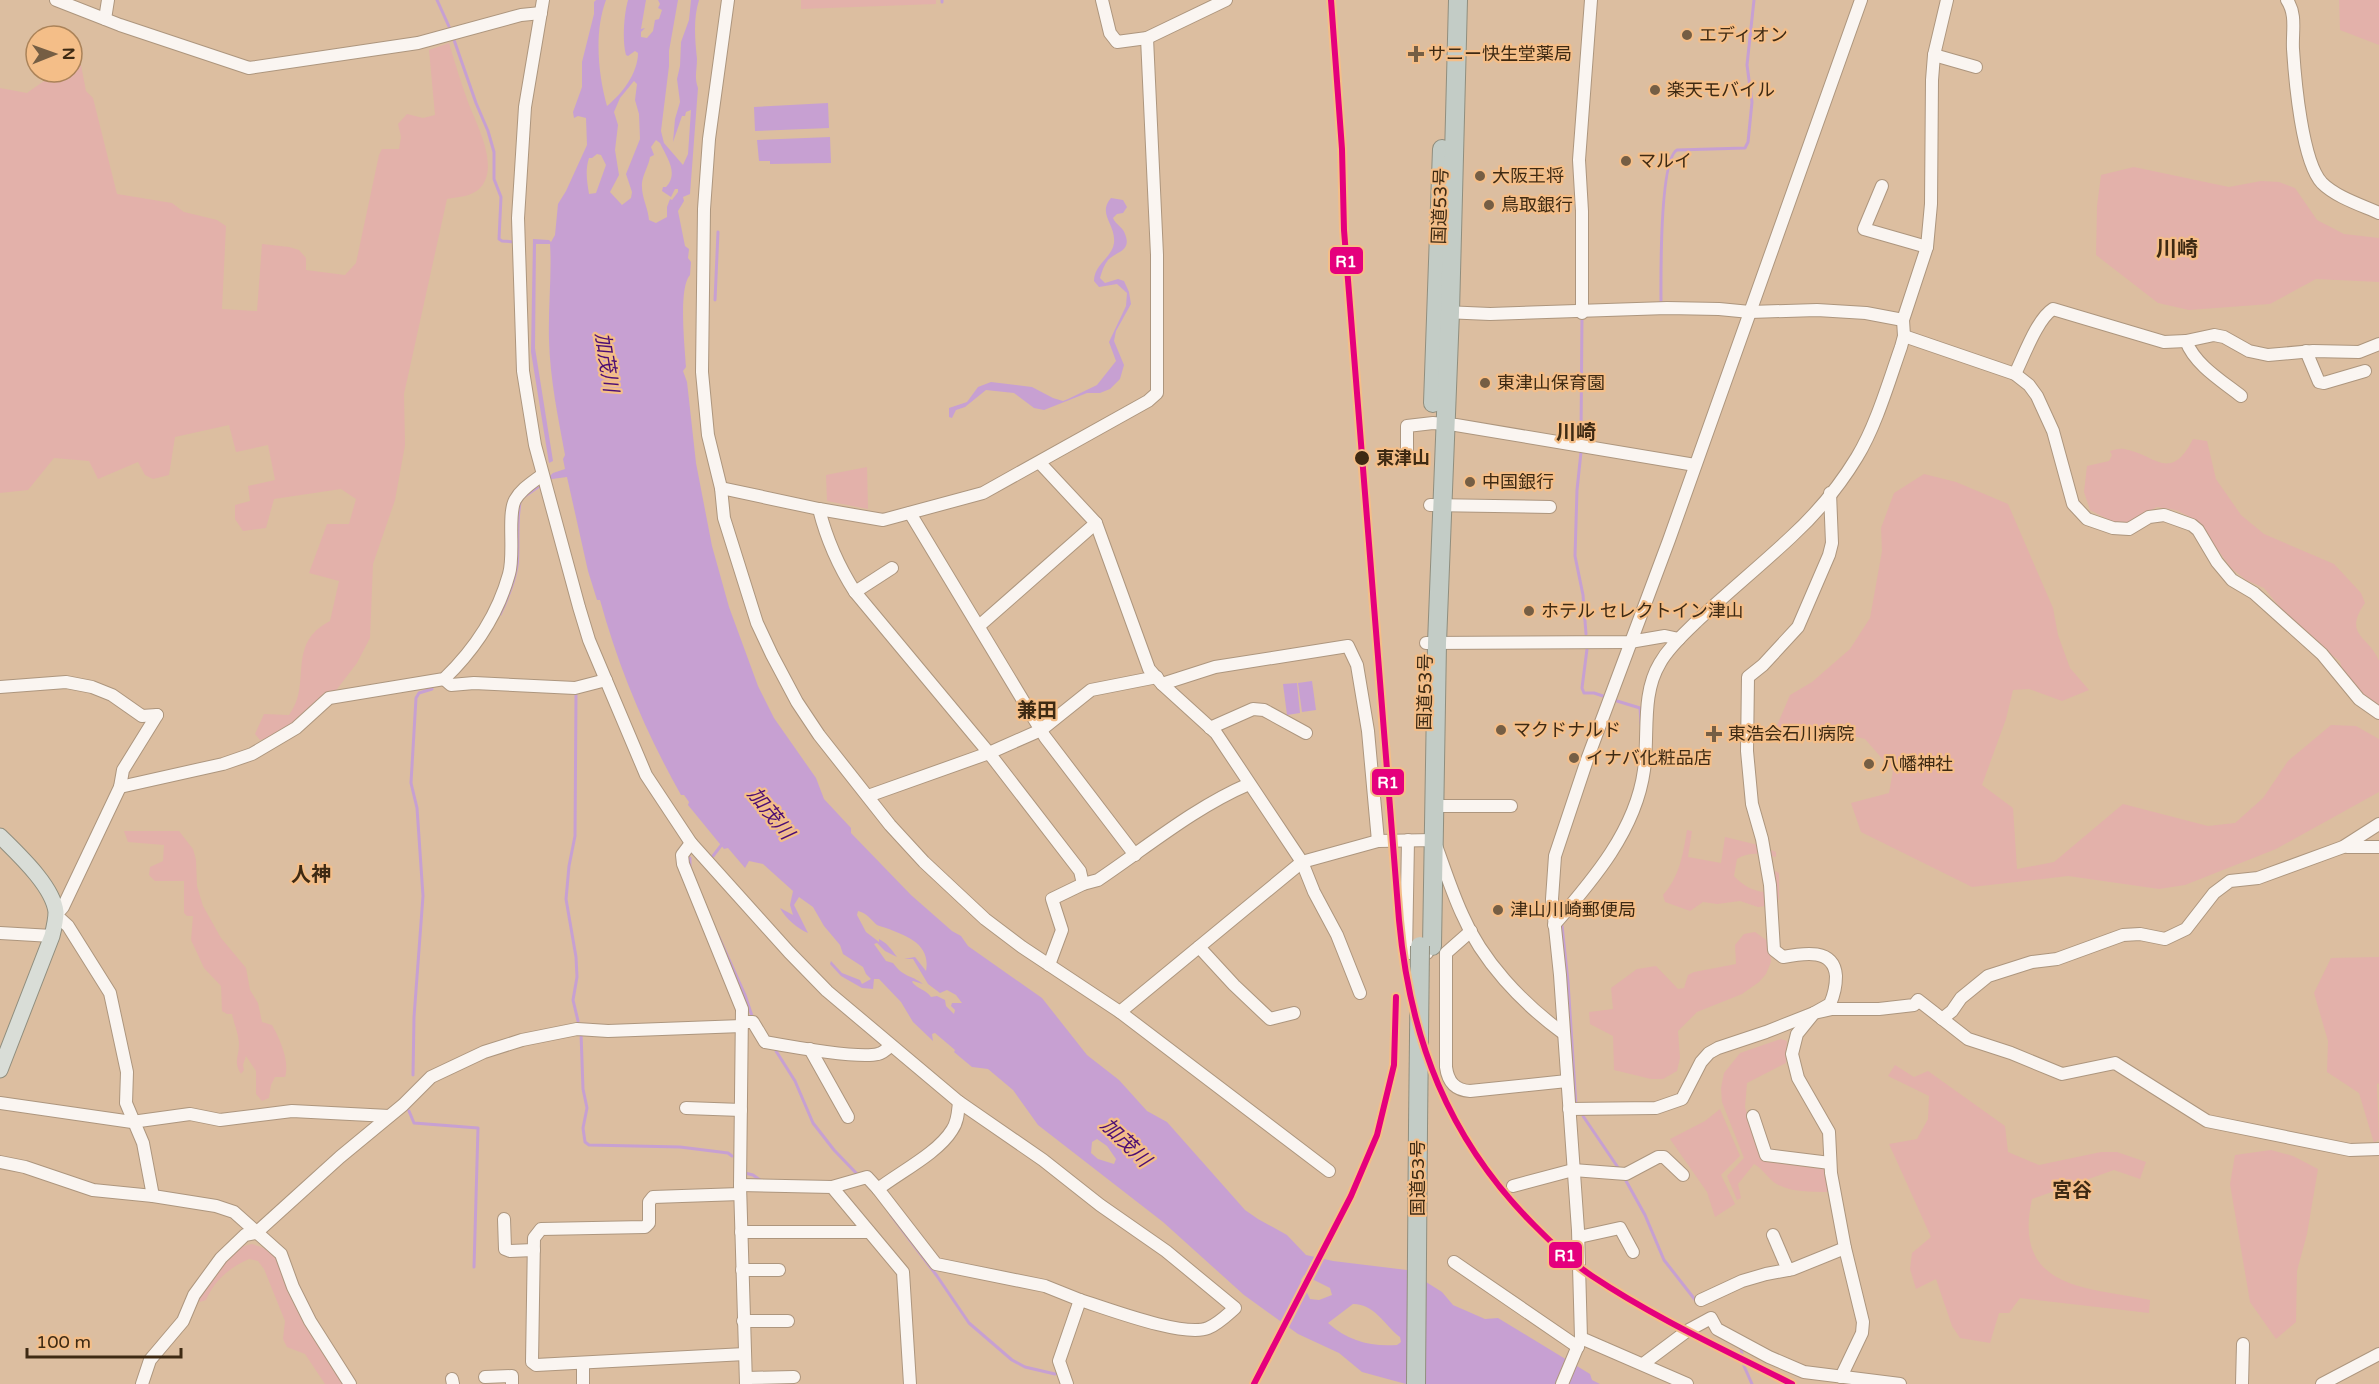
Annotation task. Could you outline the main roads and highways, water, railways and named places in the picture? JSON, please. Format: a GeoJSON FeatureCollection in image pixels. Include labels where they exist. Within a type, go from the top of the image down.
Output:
{"type":"FeatureCollection","features":[{"type":"Feature","properties":{"kind":"highway","name":"国道53号"},"geometry":{"type":"LineString","coordinates":[[1428,1384],[1424,1249],[1424,1128],[1433,948],[1421,840],[1432,643],[1443,312],[1450,64],[1446,0]]}},
{"type":"Feature","properties":{"kind":"highway","name":"国道53号"},"geometry":{"type":"LineString","coordinates":[[1450,64],[1458,0]]}},
{"type":"Feature","properties":{"kind":"highway","name":"国道53号"},"geometry":{"type":"LineString","coordinates":[[1421,840],[1435,807],[1432,643]]}},
{"type":"Feature","properties":{"kind":"highway","name":"国道53号"},"geometry":{"type":"LineString","coordinates":[[1416,1384],[1424,1249]]}},
{"type":"Feature","properties":{"kind":"main road"},"geometry":{"type":"LineString","coordinates":[[0,836],[39,876],[55,906],[56,915],[52,936],[0,1070]]}},
{"type":"Feature","properties":{"kind":"water","name":"加茂川"},"geometry":{"type":"Polygon","coordinates":[[[606,0],[600,26],[599,53],[601,80],[607,106],[628,82],[637,61],[638,53],[635,51],[628,56],[625,49],[624,28],[628,0],[646,0],[641,29],[645,28],[641,32],[641,37],[647,38],[653,31],[655,20],[659,19],[662,10],[658,8],[660,4],[658,0],[678,0],[669,51],[661,131],[664,143],[683,165],[688,154],[691,110],[682,116],[673,142],[675,119],[680,102],[677,79],[681,42],[689,20],[691,0],[699,0],[695,30],[698,88],[690,194],[683,197],[684,201],[678,211],[685,246],[689,249],[688,258],[691,262],[683,305],[686,367],[683,371],[687,382],[696,463],[712,546],[729,607],[758,686],[774,718],[816,778],[824,799],[851,828],[851,833],[911,895],[952,931],[961,936],[968,946],[1042,998],[1087,1055],[1119,1080],[1147,1111],[1167,1122],[1245,1210],[1287,1235],[1306,1255],[1333,1261],[1407,1270],[1442,1292],[1453,1305],[1485,1319],[1498,1318],[1590,1374],[1592,1380],[1600,1384],[1406,1384],[1362,1372],[1339,1353],[1298,1334],[1244,1295],[1163,1222],[1038,1125],[1013,1090],[988,1069],[972,1067],[935,1033],[932,1034],[933,1041],[913,1022],[901,1002],[879,979],[874,979],[873,989],[862,988],[841,976],[830,964],[831,961],[842,973],[860,980],[862,984],[871,979],[863,967],[843,954],[840,945],[824,926],[813,907],[799,897],[794,905],[808,933],[788,919],[780,908],[793,915],[790,905],[793,891],[763,864],[749,861],[745,868],[728,848],[724,849],[688,805],[689,802],[684,795],[681,795],[634,700],[600,600],[597,600],[588,571],[567,477],[552,479],[522,500],[518,569],[501,616],[499,613],[516,507],[530,490],[539,486],[553,473],[565,469],[563,459],[565,455],[550,355],[550,244],[536,244],[535,348],[553,461],[549,463],[531,352],[533,239],[551,242],[555,235],[558,204],[587,145],[586,118],[578,116],[574,118],[573,112],[582,87],[582,62],[594,14],[594,2],[606,0]],[[634,81],[620,98],[614,112],[618,125],[615,150],[619,175],[610,192],[622,205],[631,198],[632,192],[626,174],[640,139],[639,114],[635,100],[637,84],[634,81]],[[656,140],[651,147],[654,155],[650,157],[642,188],[649,220],[656,223],[667,217],[670,199],[672,200],[678,189],[675,189],[671,197],[662,191],[663,187],[670,182],[672,171],[666,154],[656,140]],[[597,154],[589,158],[587,180],[589,194],[596,193],[606,165],[601,155],[597,154]],[[858,911],[857,915],[866,932],[884,943],[897,957],[885,951],[877,943],[874,944],[886,961],[893,963],[904,974],[923,984],[912,982],[931,997],[937,996],[945,1000],[946,1006],[954,1014],[952,1003],[962,1003],[956,995],[947,990],[940,993],[928,984],[913,959],[904,959],[915,957],[926,971],[925,954],[916,942],[877,925],[858,911]],[[1097,1139],[1092,1142],[1091,1153],[1098,1159],[1114,1164],[1116,1159],[1107,1146],[1097,1139]],[[1304,1275],[1301,1280],[1310,1299],[1319,1300],[1332,1295],[1330,1288],[1304,1275]],[[1353,1304],[1328,1323],[1360,1342],[1369,1344],[1397,1345],[1401,1342],[1400,1337],[1379,1316],[1361,1305],[1353,1304]]]}},
{"type":"Feature","properties":{"kind":"water"},"geometry":{"type":"Polygon","coordinates":[[[828,103],[829,128],[755,131],[754,107],[828,103]]]}},
{"type":"Feature","properties":{"kind":"water"},"geometry":{"type":"Polygon","coordinates":[[[830,137],[831,163],[770,164],[770,161],[759,161],[757,140],[830,137]]]}},
{"type":"Feature","properties":{"kind":"water"},"geometry":{"type":"Polygon","coordinates":[[[1111,198],[1123,200],[1127,207],[1123,213],[1113,218],[1124,232],[1127,244],[1108,260],[1100,278],[1105,283],[1118,279],[1124,281],[1129,292],[1131,304],[1116,331],[1114,341],[1124,365],[1120,379],[1110,389],[1100,393],[1087,393],[1044,410],[1034,408],[1014,393],[986,390],[965,407],[956,410],[952,418],[949,417],[949,408],[967,402],[978,387],[991,382],[1032,387],[1063,401],[1097,385],[1116,361],[1109,342],[1126,306],[1127,293],[1117,284],[1099,287],[1094,281],[1097,270],[1113,248],[1114,236],[1106,214],[1107,204],[1111,198]]]}},
{"type":"Feature","properties":{"kind":"water"},"geometry":{"type":"Polygon","coordinates":[[[1312,681],[1316,710],[1302,712],[1298,683],[1312,681]]]}},
{"type":"Feature","properties":{"kind":"water"},"geometry":{"type":"Polygon","coordinates":[[[1297,683],[1300,713],[1287,715],[1283,684],[1297,683]]]}},
{"type":"Feature","properties":{"kind":"waterway"},"geometry":{"type":"LineString","coordinates":[[437,0],[451,31]]}},
{"type":"Feature","properties":{"kind":"waterway"},"geometry":{"type":"LineString","coordinates":[[1661,304],[1662,222],[1671,159],[1677,150],[1745,148],[1748,142],[1752,102],[1747,65],[1754,0]]}},
{"type":"Feature","properties":{"kind":"waterway"},"geometry":{"type":"LineString","coordinates":[[453,37],[494,152],[494,179],[501,197],[499,239],[516,242]]}},
{"type":"Feature","properties":{"kind":"waterway"},"geometry":{"type":"LineString","coordinates":[[715,300],[718,232]]}},
{"type":"Feature","properties":{"kind":"waterway"},"geometry":{"type":"LineString","coordinates":[[1581,436],[1582,315]]}},
{"type":"Feature","properties":{"kind":"waterway"},"geometry":{"type":"LineString","coordinates":[[1581,452],[1577,490],[1575,556],[1583,595],[1586,634]]}},
{"type":"Feature","properties":{"kind":"waterway"},"geometry":{"type":"LineString","coordinates":[[1587,649],[1582,688],[1584,693],[1606,697]]}},
{"type":"Feature","properties":{"kind":"waterway"},"geometry":{"type":"LineString","coordinates":[[413,1075],[414,1017],[423,896],[417,808],[411,783],[416,698],[419,693],[432,689]]}},
{"type":"Feature","properties":{"kind":"waterway"},"geometry":{"type":"LineString","coordinates":[[576,694],[575,836],[566,899],[576,957],[577,977],[573,1000],[578,1021]]}},
{"type":"Feature","properties":{"kind":"waterway"},"geometry":{"type":"LineString","coordinates":[[1617,701],[1640,708],[1641,724]]}},
{"type":"Feature","properties":{"kind":"waterway"},"geometry":{"type":"LineString","coordinates":[[713,856],[723,843]]}},
{"type":"Feature","properties":{"kind":"waterway"},"geometry":{"type":"LineString","coordinates":[[690,858],[690,868]]}},
{"type":"Feature","properties":{"kind":"waterway"},"geometry":{"type":"LineString","coordinates":[[1562,926],[1576,1106]]}},
{"type":"Feature","properties":{"kind":"waterway"},"geometry":{"type":"LineString","coordinates":[[718,935],[752,1016]]}},
{"type":"Feature","properties":{"kind":"waterway"},"geometry":{"type":"LineString","coordinates":[[581,1033],[583,1089],[587,1108],[583,1128],[585,1142],[589,1145],[680,1147],[728,1153],[732,1156]]}},
{"type":"Feature","properties":{"kind":"waterway"},"geometry":{"type":"LineString","coordinates":[[776,1051],[795,1081],[813,1123],[858,1175]]}},
{"type":"Feature","properties":{"kind":"waterway"},"geometry":{"type":"LineString","coordinates":[[409,1111],[414,1123],[478,1128],[474,1267]]}},
{"type":"Feature","properties":{"kind":"waterway"},"geometry":{"type":"LineString","coordinates":[[1583,1116],[1619,1169]]}},
{"type":"Feature","properties":{"kind":"waterway"},"geometry":{"type":"LineString","coordinates":[[745,1173],[760,1180]]}},
{"type":"Feature","properties":{"kind":"waterway"},"geometry":{"type":"LineString","coordinates":[[1625,1179],[1645,1215],[1664,1260],[1696,1301]]}},
{"type":"Feature","properties":{"kind":"waterway"},"geometry":{"type":"LineString","coordinates":[[891,1215],[969,1323],[1012,1360],[1025,1367],[1055,1374]]}},
{"type":"Feature","properties":{"kind":"waterway"},"geometry":{"type":"LineString","coordinates":[[1741,1348],[1744,1366],[1752,1384]]}},
{"type":"Feature","properties":{"kind":"place","name":"エディオン"},"geometry":{"type":"Point","coordinates":[1687,35]}},
{"type":"Feature","properties":{"kind":"place","name":"サニー快生堂薬局"},"geometry":{"type":"Point","coordinates":[1416,54]}},
{"type":"Feature","properties":{"kind":"place","name":"楽天モバイル"},"geometry":{"type":"Point","coordinates":[1655,90]}},
{"type":"Feature","properties":{"kind":"place","name":"マルイ"},"geometry":{"type":"Point","coordinates":[1626,161]}},
{"type":"Feature","properties":{"kind":"place","name":"大阪王将"},"geometry":{"type":"Point","coordinates":[1480,176]}},
{"type":"Feature","properties":{"kind":"place","name":"鳥取銀行"},"geometry":{"type":"Point","coordinates":[1489,205]}},
{"type":"Feature","properties":{"kind":"place","name":"東津山保育園"},"geometry":{"type":"Point","coordinates":[1485,383]}},
{"type":"Feature","properties":{"kind":"place","name":"東津山"},"geometry":{"type":"Point","coordinates":[1362,458]}},
{"type":"Feature","properties":{"kind":"place","name":"中国銀行"},"geometry":{"type":"Point","coordinates":[1470,482]}},
{"type":"Feature","properties":{"kind":"place","name":"ホテル セレクトイン津山"},"geometry":{"type":"Point","coordinates":[1529,611]}},
{"type":"Feature","properties":{"kind":"place","name":"マクドナルド"},"geometry":{"type":"Point","coordinates":[1501,730]}},
{"type":"Feature","properties":{"kind":"place","name":"東浩会石川病院"},"geometry":{"type":"Point","coordinates":[1714,734]}},
{"type":"Feature","properties":{"kind":"place","name":"イナバ化粧品店"},"geometry":{"type":"Point","coordinates":[1574,758]}},
{"type":"Feature","properties":{"kind":"place","name":"八幡神社"},"geometry":{"type":"Point","coordinates":[1869,764]}},
{"type":"Feature","properties":{"kind":"place","name":"津山川崎郵便局"},"geometry":{"type":"Point","coordinates":[1498,910]}},
{"type":"Feature","properties":{"kind":"district","name":"川崎"},"geometry":{"type":"Point","coordinates":[2177,249]}},
{"type":"Feature","properties":{"kind":"district","name":"川崎"},"geometry":{"type":"Point","coordinates":[1576,432]}},
{"type":"Feature","properties":{"kind":"district","name":"兼田"},"geometry":{"type":"Point","coordinates":[1037,710]}},
{"type":"Feature","properties":{"kind":"district","name":"人神"},"geometry":{"type":"Point","coordinates":[311,874]}},
{"type":"Feature","properties":{"kind":"district","name":"宮谷"},"geometry":{"type":"Point","coordinates":[2072,1190]}}]}
